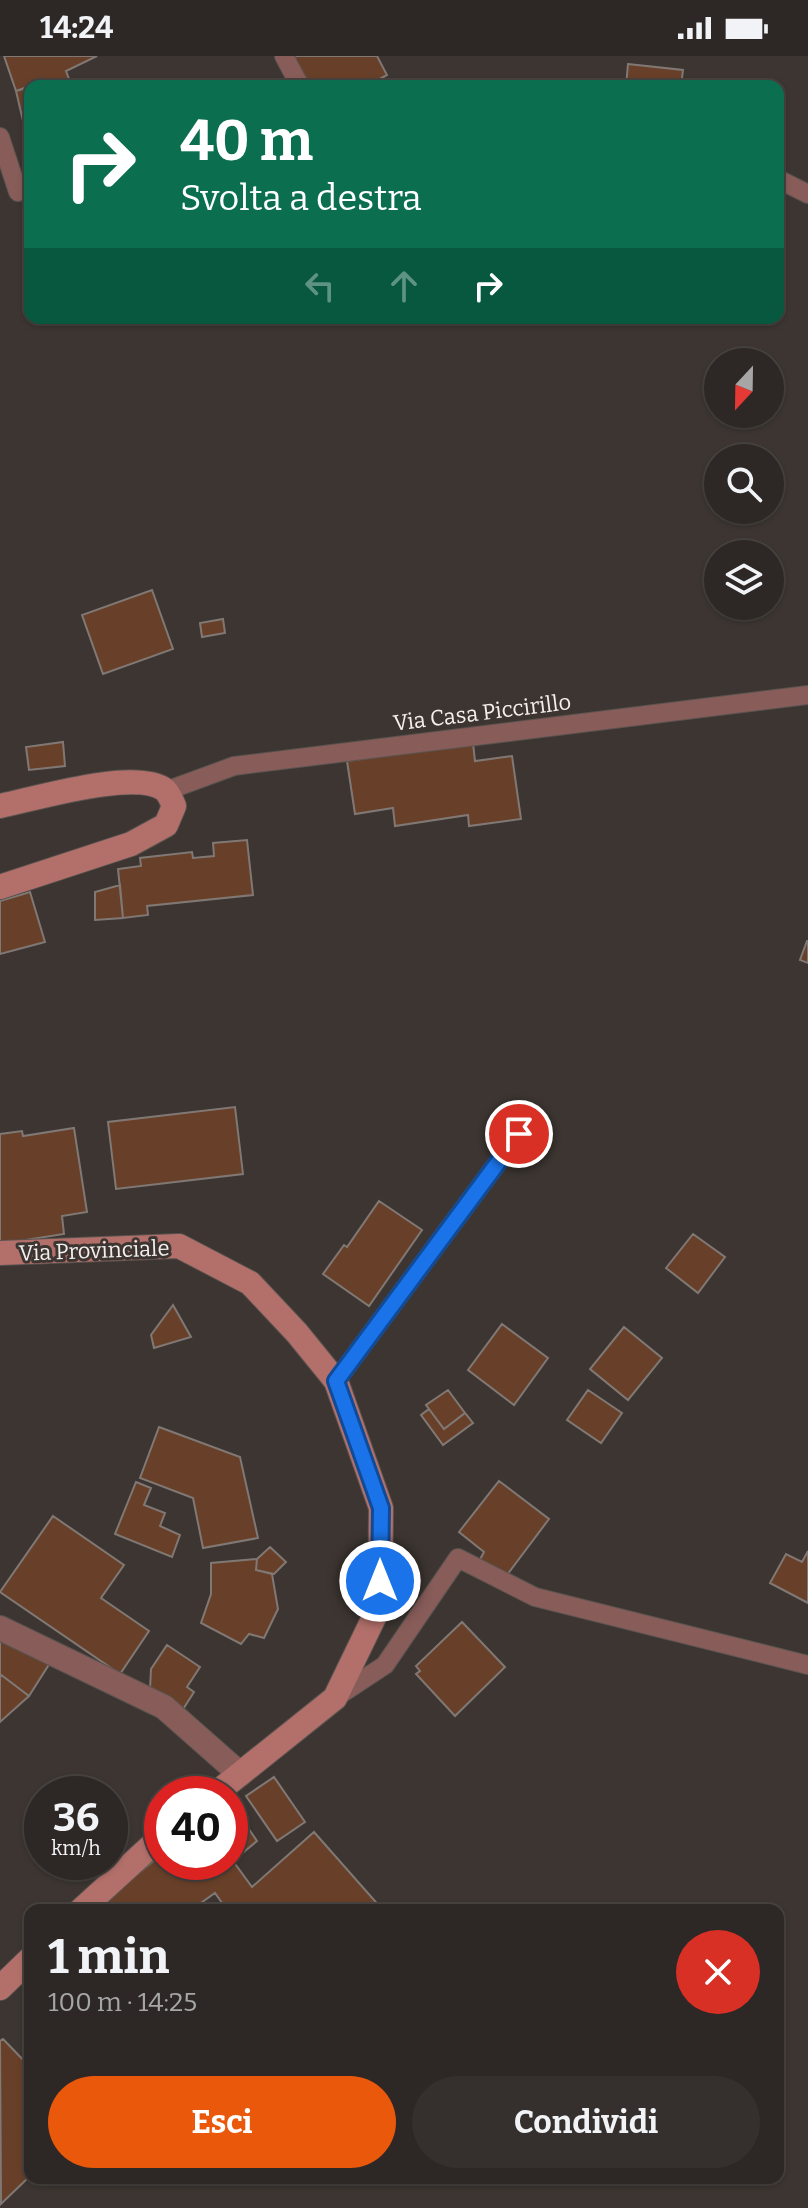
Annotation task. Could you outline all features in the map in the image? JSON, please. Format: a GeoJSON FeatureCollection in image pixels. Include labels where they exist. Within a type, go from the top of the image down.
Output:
{"type":"FeatureCollection","features":[{"type":"Feature","properties":{"kind":"street"},"geometry":{"type":"LineString","coordinates":[[0,806],[119,781],[147,783],[166,791],[174,806],[166,825],[131,844],[0,887]]}},
{"type":"Feature","properties":{"kind":"street","name":"Via Provinciale"},"geometry":{"type":"LineString","coordinates":[[0,1253],[179,1246],[250,1283],[336,1381],[381,1508],[380,1605],[335,1698]]}},
{"type":"Feature","properties":{"kind":"street"},"geometry":{"type":"LineString","coordinates":[[0,1628],[164,1707],[240,1774]]}},
{"type":"Feature","properties":{"kind":"street"},"geometry":{"type":"LineString","coordinates":[[238,1776],[335,1698]]}},
{"type":"Feature","properties":{"kind":"street"},"geometry":{"type":"LineString","coordinates":[[88,1904],[144,1852]]}},
{"type":"Feature","properties":{"kind":"street"},"geometry":{"type":"LineString","coordinates":[[0,1988],[24,1965]]}},
{"type":"Feature","properties":{"kind":"lane"},"geometry":{"type":"LineString","coordinates":[[284,56],[297,80]]}},
{"type":"Feature","properties":{"kind":"lane"},"geometry":{"type":"LineString","coordinates":[[0,137],[18,192]]}},
{"type":"Feature","properties":{"kind":"lane"},"geometry":{"type":"LineString","coordinates":[[784,182],[808,194]]}},
{"type":"Feature","properties":{"kind":"lane","name":"Via Casa Piccirillo"},"geometry":{"type":"LineString","coordinates":[[166,791],[234,766],[808,695]]}},
{"type":"Feature","properties":{"kind":"lane"},"geometry":{"type":"LineString","coordinates":[[336,1381],[519,1134]]}},
{"type":"Feature","properties":{"kind":"lane"},"geometry":{"type":"LineString","coordinates":[[335,1698],[385,1665],[458,1558],[535,1597],[808,1665]]}},
{"type":"Feature","properties":{"kind":"building"},"geometry":{"type":"Polygon","coordinates":[[[4,56],[97,56],[66,71],[69,80],[24,80],[24,88],[16,91],[4,56]]]}},
{"type":"Feature","properties":{"kind":"building"},"geometry":{"type":"Polygon","coordinates":[[[296,56],[377,56],[387,75],[378,80],[300,80],[290,61],[296,56]]]}},
{"type":"Feature","properties":{"kind":"building"},"geometry":{"type":"Polygon","coordinates":[[[628,64],[683,70],[682,80],[627,80],[628,64]]]}},
{"type":"Feature","properties":{"kind":"building"},"geometry":{"type":"Polygon","coordinates":[[[24,89],[24,125],[16,91],[24,89]]]}},
{"type":"Feature","properties":{"kind":"building"},"geometry":{"type":"Polygon","coordinates":[[[152,590],[173,649],[103,674],[82,615],[152,590]]]}},
{"type":"Feature","properties":{"kind":"building"},"geometry":{"type":"Polygon","coordinates":[[[223,619],[225,633],[202,637],[200,623],[223,619]]]}},
{"type":"Feature","properties":{"kind":"building"},"geometry":{"type":"Polygon","coordinates":[[[63,742],[65,766],[29,770],[26,747],[63,742]]]}},
{"type":"Feature","properties":{"kind":"building"},"geometry":{"type":"Polygon","coordinates":[[[473,743],[475,761],[512,756],[521,819],[469,826],[468,815],[395,826],[393,808],[355,814],[347,761],[473,743]]]}},
{"type":"Feature","properties":{"kind":"building"},"geometry":{"type":"Polygon","coordinates":[[[247,840],[253,895],[147,906],[148,915],[123,918],[118,869],[141,866],[140,858],[192,852],[193,858],[214,856],[213,843],[247,840]]]}},
{"type":"Feature","properties":{"kind":"building"},"geometry":{"type":"Polygon","coordinates":[[[120,885],[123,918],[95,920],[95,892],[120,885]]]}},
{"type":"Feature","properties":{"kind":"building"},"geometry":{"type":"Polygon","coordinates":[[[30,892],[45,942],[0,954],[0,901],[30,892]]]}},
{"type":"Feature","properties":{"kind":"building"},"geometry":{"type":"Polygon","coordinates":[[[808,941],[808,963],[800,960],[808,941]]]}},
{"type":"Feature","properties":{"kind":"building"},"geometry":{"type":"Polygon","coordinates":[[[235,1107],[243,1174],[116,1189],[108,1122],[235,1107]]]}},
{"type":"Feature","properties":{"kind":"building"},"geometry":{"type":"Polygon","coordinates":[[[74,1128],[87,1212],[62,1216],[64,1234],[0,1244],[0,1134],[22,1131],[23,1136],[74,1128]]]}},
{"type":"Feature","properties":{"kind":"building"},"geometry":{"type":"Polygon","coordinates":[[[379,1201],[422,1230],[369,1306],[323,1274],[344,1245],[347,1247],[379,1201]]]}},
{"type":"Feature","properties":{"kind":"building"},"geometry":{"type":"Polygon","coordinates":[[[693,1234],[725,1257],[698,1293],[666,1268],[693,1234]]]}},
{"type":"Feature","properties":{"kind":"building"},"geometry":{"type":"Polygon","coordinates":[[[173,1305],[191,1337],[154,1348],[151,1335],[173,1305]]]}},
{"type":"Feature","properties":{"kind":"building"},"geometry":{"type":"Polygon","coordinates":[[[502,1324],[548,1358],[514,1405],[468,1370],[502,1324]]]}},
{"type":"Feature","properties":{"kind":"building"},"geometry":{"type":"Polygon","coordinates":[[[624,1327],[662,1358],[628,1400],[590,1369],[624,1327]]]}},
{"type":"Feature","properties":{"kind":"building"},"geometry":{"type":"Polygon","coordinates":[[[448,1390],[465,1413],[444,1429],[426,1405],[448,1390]]]}},
{"type":"Feature","properties":{"kind":"building"},"geometry":{"type":"Polygon","coordinates":[[[588,1390],[622,1413],[601,1443],[567,1420],[588,1390]]]}},
{"type":"Feature","properties":{"kind":"building"},"geometry":{"type":"Polygon","coordinates":[[[429,1409],[444,1429],[465,1413],[473,1423],[443,1445],[421,1415],[429,1409]]]}},
{"type":"Feature","properties":{"kind":"building"},"geometry":{"type":"Polygon","coordinates":[[[159,1427],[240,1457],[258,1538],[203,1548],[193,1498],[140,1478],[159,1427]]]}},
{"type":"Feature","properties":{"kind":"building"},"geometry":{"type":"Polygon","coordinates":[[[499,1481],[549,1519],[507,1575],[477,1565],[484,1552],[459,1532],[499,1481]]]}},
{"type":"Feature","properties":{"kind":"building"},"geometry":{"type":"Polygon","coordinates":[[[136,1482],[151,1488],[144,1505],[165,1513],[160,1526],[180,1535],[172,1557],[115,1534],[136,1482]]]}},
{"type":"Feature","properties":{"kind":"building"},"geometry":{"type":"Polygon","coordinates":[[[53,1516],[124,1565],[101,1598],[149,1631],[120,1674],[0,1592],[53,1516]]]}},
{"type":"Feature","properties":{"kind":"building"},"geometry":{"type":"Polygon","coordinates":[[[270,1547],[286,1562],[274,1574],[256,1570],[257,1559],[270,1547]]]}},
{"type":"Feature","properties":{"kind":"building"},"geometry":{"type":"Polygon","coordinates":[[[808,1551],[808,1603],[770,1583],[786,1554],[802,1562],[808,1551]]]}},
{"type":"Feature","properties":{"kind":"building"},"geometry":{"type":"Polygon","coordinates":[[[257,1559],[256,1570],[272,1574],[278,1609],[264,1638],[249,1634],[241,1644],[201,1623],[211,1594],[211,1563],[257,1559]]]}},
{"type":"Feature","properties":{"kind":"building"},"geometry":{"type":"Polygon","coordinates":[[[462,1622],[505,1667],[455,1716],[416,1674],[420,1671],[416,1666],[462,1622]]]}},
{"type":"Feature","properties":{"kind":"building"},"geometry":{"type":"Polygon","coordinates":[[[0,1636],[55,1655],[29,1696],[0,1674],[0,1636]]]}},
{"type":"Feature","properties":{"kind":"building"},"geometry":{"type":"Polygon","coordinates":[[[167,1645],[200,1667],[187,1687],[194,1692],[180,1714],[150,1689],[151,1669],[167,1645]]]}},
{"type":"Feature","properties":{"kind":"building"},"geometry":{"type":"Polygon","coordinates":[[[0,1674],[29,1696],[0,1722],[0,1674]]]}},
{"type":"Feature","properties":{"kind":"building"},"geometry":{"type":"Polygon","coordinates":[[[274,1777],[305,1822],[277,1841],[248,1795],[274,1777]]]}},
{"type":"Feature","properties":{"kind":"building"},"geometry":{"type":"Polygon","coordinates":[[[248,1828],[257,1841],[248,1848],[248,1828]]]}},
{"type":"Feature","properties":{"kind":"building"},"geometry":{"type":"Polygon","coordinates":[[[314,1832],[378,1904],[223,1904],[215,1893],[199,1904],[101,1904],[144,1869],[144,1880],[247,1880],[252,1887],[314,1832]]]}},
{"type":"Feature","properties":{"kind":"building"},"geometry":{"type":"Polygon","coordinates":[[[3,2039],[24,2061],[24,2182],[1,2204],[0,2041],[3,2039]]]}},
{"type":"Feature","properties":{"kind":"route"},"geometry":{"type":"LineString","coordinates":[[380,1581],[381,1508],[336,1381],[519,1134]]}}]}
